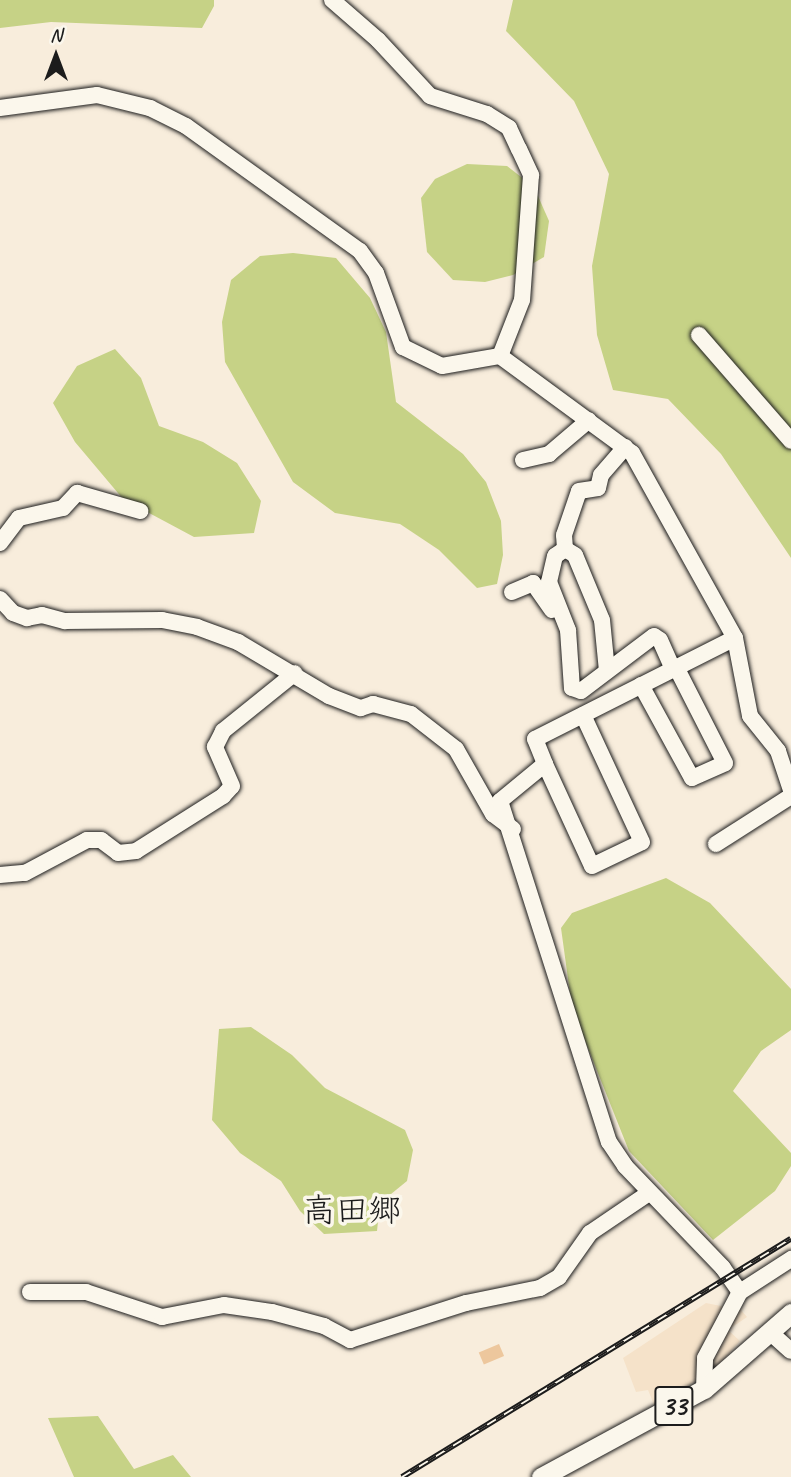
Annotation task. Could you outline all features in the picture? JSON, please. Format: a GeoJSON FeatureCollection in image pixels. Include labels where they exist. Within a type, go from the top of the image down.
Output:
{"type":"FeatureCollection","features":[{"type":"Feature","properties":{"kind":"main road","name":"33"},"geometry":{"type":"LineString","coordinates":[[541,1477],[704,1389],[772,1334],[791,1314]]}},
{"type":"Feature","properties":{"kind":"street"},"geometry":{"type":"LineString","coordinates":[[332,0],[351,22],[378,40],[430,96],[487,114],[509,128],[519,149],[531,175],[522,300],[500,356]]}},
{"type":"Feature","properties":{"kind":"street"},"geometry":{"type":"LineString","coordinates":[[0,108],[97,95],[150,108],[226,153],[360,251],[376,273],[403,346],[442,366],[500,356],[625,447],[693,557],[734,638],[750,716],[778,751],[791,790]]}},
{"type":"Feature","properties":{"kind":"street"},"geometry":{"type":"LineString","coordinates":[[699,335],[791,441]]}},
{"type":"Feature","properties":{"kind":"street"},"geometry":{"type":"LineString","coordinates":[[523,460],[549,454],[589,421]]}},
{"type":"Feature","properties":{"kind":"street"},"geometry":{"type":"LineString","coordinates":[[565,550],[564,535],[579,491],[598,488],[601,475],[625,447]]}},
{"type":"Feature","properties":{"kind":"street"},"geometry":{"type":"LineString","coordinates":[[0,543],[19,518],[63,508],[76,493],[140,511]]}},
{"type":"Feature","properties":{"kind":"street"},"geometry":{"type":"LineString","coordinates":[[565,550],[555,556],[549,582],[568,635],[572,688],[581,691],[654,636],[660,640],[725,762],[692,778],[641,685]]}},
{"type":"Feature","properties":{"kind":"street"},"geometry":{"type":"LineString","coordinates":[[565,550],[575,555],[602,620],[607,671]]}},
{"type":"Feature","properties":{"kind":"street"},"geometry":{"type":"LineString","coordinates":[[512,592],[533,583],[568,635]]}},
{"type":"Feature","properties":{"kind":"street"},"geometry":{"type":"LineString","coordinates":[[0,599],[13,613],[27,618],[42,615],[65,621],[162,620],[197,627],[238,642],[349,704],[361,708],[373,704],[411,714],[456,750],[493,814],[513,829]]}},
{"type":"Feature","properties":{"kind":"street"},"geometry":{"type":"LineString","coordinates":[[583,715],[642,842],[592,866],[535,739],[734,638]]}},
{"type":"Feature","properties":{"kind":"street"},"geometry":{"type":"LineString","coordinates":[[0,875],[25,873],[87,841],[101,841],[118,853],[136,851],[223,796],[232,786],[215,747],[223,731],[295,673]]}},
{"type":"Feature","properties":{"kind":"street"},"geometry":{"type":"LineString","coordinates":[[545,764],[504,793],[500,801],[513,829],[609,1142],[649,1193],[723,1268],[740,1292]]}},
{"type":"Feature","properties":{"kind":"street"},"geometry":{"type":"LineString","coordinates":[[716,844],[791,796]]}},
{"type":"Feature","properties":{"kind":"street"},"geometry":{"type":"LineString","coordinates":[[30,1293],[86,1292],[162,1317],[224,1305],[272,1312],[324,1326],[350,1340],[466,1303],[540,1287],[559,1277],[590,1233],[649,1193]]}},
{"type":"Feature","properties":{"kind":"street"},"geometry":{"type":"LineString","coordinates":[[704,1389],[705,1358],[740,1292],[791,1259]]}},
{"type":"Feature","properties":{"kind":"street"},"geometry":{"type":"LineString","coordinates":[[772,1334],[791,1351]]}},
{"type":"Feature","properties":{"kind":"shaded area"},"geometry":{"type":"Polygon","coordinates":[[[706,1303],[741,1310],[747,1317],[728,1330],[740,1341],[717,1367],[655,1407],[648,1390],[636,1392],[623,1358],[706,1303]]]}},
{"type":"Feature","properties":{"kind":"green space"},"geometry":{"type":"Polygon","coordinates":[[[0,0],[214,0],[214,6],[202,28],[51,22],[0,28],[0,0]]]}},
{"type":"Feature","properties":{"kind":"green space"},"geometry":{"type":"Polygon","coordinates":[[[513,0],[791,0],[791,558],[721,454],[668,399],[613,390],[597,335],[592,266],[609,174],[574,101],[506,31],[513,0]]]}},
{"type":"Feature","properties":{"kind":"green space"},"geometry":{"type":"Polygon","coordinates":[[[467,164],[507,166],[534,187],[549,221],[544,257],[513,275],[485,282],[453,280],[427,252],[421,198],[435,179],[467,164]]]}},
{"type":"Feature","properties":{"kind":"green space"},"geometry":{"type":"Polygon","coordinates":[[[293,253],[336,258],[370,298],[386,332],[396,402],[463,454],[486,482],[501,521],[503,555],[497,584],[477,588],[439,550],[400,524],[335,513],[293,482],[225,362],[222,322],[231,280],[260,256],[293,253]]]}},
{"type":"Feature","properties":{"kind":"green space"},"geometry":{"type":"Polygon","coordinates":[[[115,349],[141,378],[159,426],[203,442],[237,463],[261,501],[254,533],[194,537],[123,499],[75,442],[53,403],[77,366],[115,349]]]}},
{"type":"Feature","properties":{"kind":"green space"},"geometry":{"type":"Polygon","coordinates":[[[666,878],[710,903],[791,989],[791,1030],[761,1051],[733,1091],[791,1153],[791,1166],[775,1191],[713,1240],[629,1151],[572,1008],[561,928],[572,913],[666,878]]]}},
{"type":"Feature","properties":{"kind":"green space"},"geometry":{"type":"Polygon","coordinates":[[[251,1027],[292,1055],[325,1088],[405,1130],[413,1150],[407,1181],[380,1203],[377,1231],[324,1234],[300,1211],[281,1181],[240,1153],[212,1120],[219,1029],[251,1027]]]}},
{"type":"Feature","properties":{"kind":"green space"},"geometry":{"type":"Polygon","coordinates":[[[98,1416],[134,1469],[173,1455],[191,1477],[74,1477],[48,1418],[98,1416]]]}},
{"type":"Feature","properties":{"kind":"building"},"geometry":{"type":"Polygon","coordinates":[[[499,1344],[504,1356],[484,1365],[479,1353],[499,1344]]]}},
{"type":"Feature","properties":{"kind":"railway"},"geometry":{"type":"LineString","coordinates":[[402,1477],[791,1239]]}},
{"type":"Feature","properties":{"kind":"district","name":"高田郷"},"geometry":{"type":"Point","coordinates":[352,1211]}}]}
